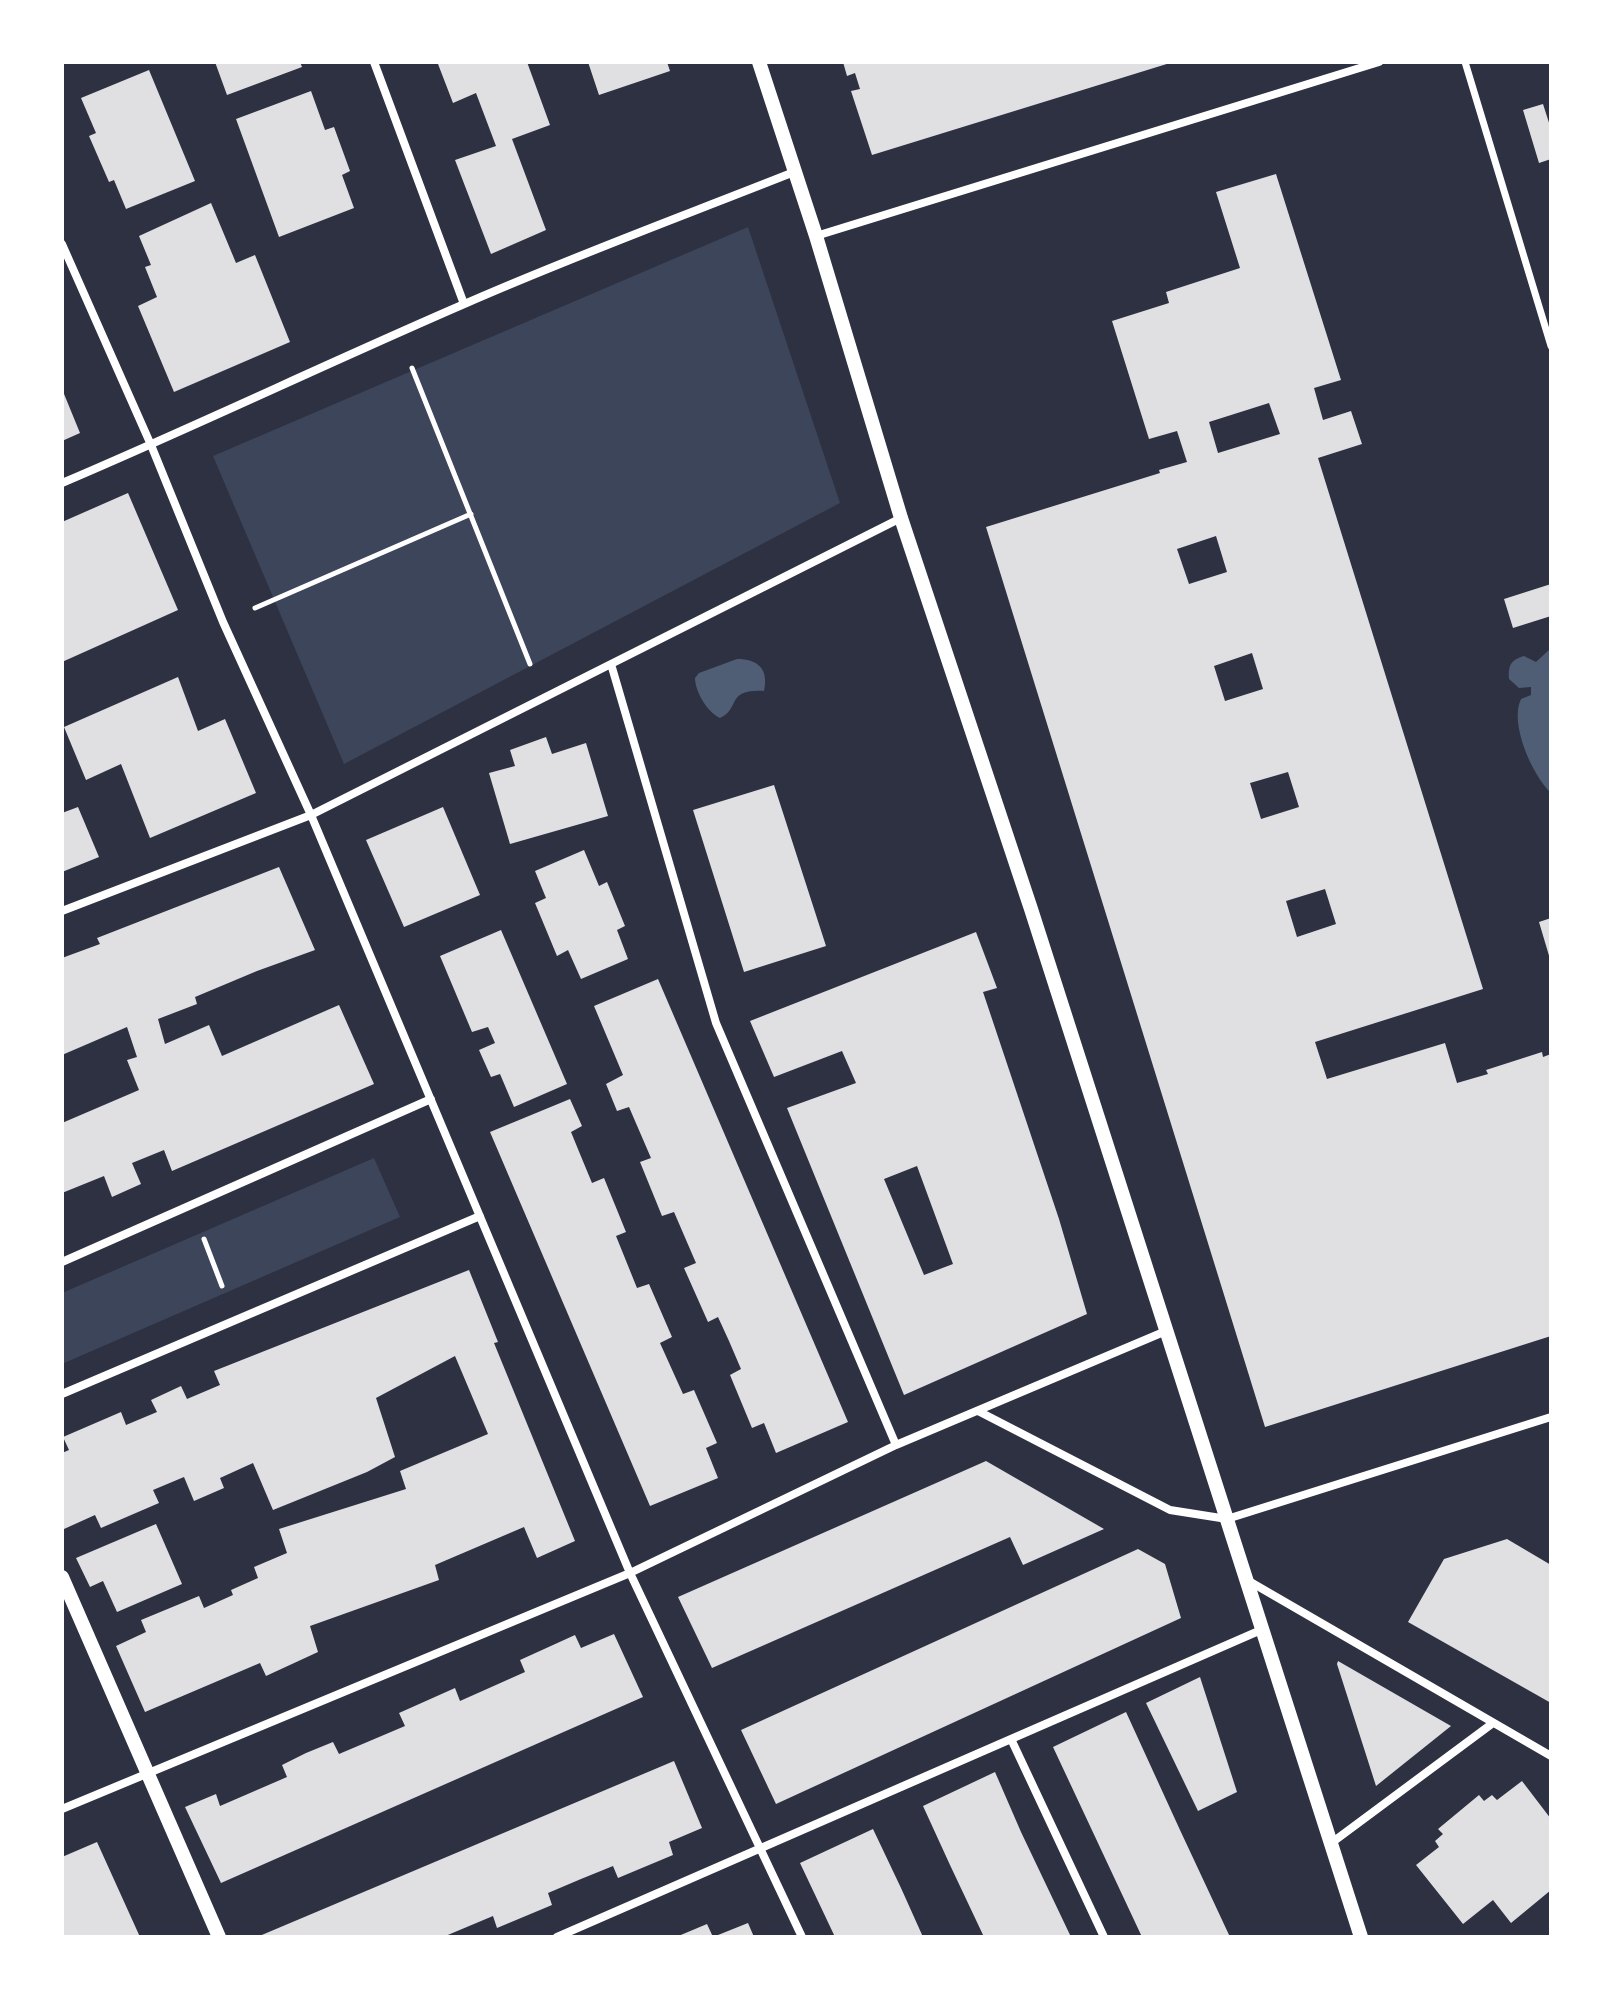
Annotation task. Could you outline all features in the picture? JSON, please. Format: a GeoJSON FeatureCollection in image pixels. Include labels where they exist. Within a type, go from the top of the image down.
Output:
{"type":"FeatureCollection","features":[{"type":"Feature","properties":{"kind":"street"},"geometry":{"type":"LineString","coordinates":[[374,62],[464,304]]}},
{"type":"Feature","properties":{"kind":"street"},"geometry":{"type":"LineString","coordinates":[[759,62],[816,236],[901,518],[1031,909],[1361,1937]]}},
{"type":"Feature","properties":{"kind":"street"},"geometry":{"type":"LineString","coordinates":[[816,236],[1379,62]]}},
{"type":"Feature","properties":{"kind":"street"},"geometry":{"type":"LineString","coordinates":[[1465,62],[1551,346]]}},
{"type":"Feature","properties":{"kind":"street"},"geometry":{"type":"LineString","coordinates":[[62,483],[464,304],[794,172]]}},
{"type":"Feature","properties":{"kind":"street"},"geometry":{"type":"LineString","coordinates":[[62,244],[151,445],[223,622],[311,815],[630,1573],[802,1937]]}},
{"type":"Feature","properties":{"kind":"street"},"geometry":{"type":"LineString","coordinates":[[62,911],[311,815],[901,518]]}},
{"type":"Feature","properties":{"kind":"street"},"geometry":{"type":"LineString","coordinates":[[611,664],[716,1023],[896,1445]]}},
{"type":"Feature","properties":{"kind":"street"},"geometry":{"type":"LineString","coordinates":[[62,1262],[431,1099]]}},
{"type":"Feature","properties":{"kind":"street"},"geometry":{"type":"LineString","coordinates":[[62,1394],[480,1216]]}},
{"type":"Feature","properties":{"kind":"street"},"geometry":{"type":"LineString","coordinates":[[62,1809],[630,1573],[896,1445],[1166,1331]]}},
{"type":"Feature","properties":{"kind":"street"},"geometry":{"type":"LineString","coordinates":[[978,1411],[1170,1510],[1227,1519],[1551,1417]]}},
{"type":"Feature","properties":{"kind":"street"},"geometry":{"type":"LineString","coordinates":[[62,1577],[219,1937]]}},
{"type":"Feature","properties":{"kind":"street"},"geometry":{"type":"LineString","coordinates":[[1245,1579],[1551,1756]]}},
{"type":"Feature","properties":{"kind":"street"},"geometry":{"type":"LineString","coordinates":[[557,1937],[1261,1630]]}},
{"type":"Feature","properties":{"kind":"street"},"geometry":{"type":"LineString","coordinates":[[1330,1844],[1493,1723]]}},
{"type":"Feature","properties":{"kind":"street"},"geometry":{"type":"LineString","coordinates":[[1011,1739],[1104,1937]]}},
{"type":"Feature","properties":{"kind":"path"},"geometry":{"type":"LineString","coordinates":[[398,333],[543,698]]}},
{"type":"Feature","properties":{"kind":"path"},"geometry":{"type":"LineString","coordinates":[[223,622],[471,514]]}},
{"type":"Feature","properties":{"kind":"path"},"geometry":{"type":"LineString","coordinates":[[192,1205],[234,1321]]}},
{"type":"Feature","properties":{"kind":"shaded area"},"geometry":{"type":"Polygon","coordinates":[[[748,227],[840,503],[344,764],[213,456],[748,227]]]}},
{"type":"Feature","properties":{"kind":"shaded area"},"geometry":{"type":"Polygon","coordinates":[[[1551,648],[1551,793],[1530,762],[1520,735],[1518,709],[1521,699],[1531,695],[1531,687],[1519,688],[1509,679],[1509,674],[1511,664],[1516,659],[1524,656],[1536,662],[1551,648]]]}},
{"type":"Feature","properties":{"kind":"shaded area"},"geometry":{"type":"Polygon","coordinates":[[[737,659],[751,661],[760,667],[765,677],[764,691],[738,696],[730,710],[720,718],[703,701],[695,678],[699,673],[737,659]]]}},
{"type":"Feature","properties":{"kind":"shaded area"},"geometry":{"type":"Polygon","coordinates":[[[374,1158],[400,1217],[62,1364],[62,1293],[374,1158]]]}},
{"type":"Feature","properties":{"kind":"building"},"geometry":{"type":"Polygon","coordinates":[[[215,62],[300,62],[302,67],[227,95],[215,62]]]}},
{"type":"Feature","properties":{"kind":"building"},"geometry":{"type":"Polygon","coordinates":[[[527,62],[550,125],[512,139],[546,230],[491,254],[455,160],[496,146],[476,93],[453,103],[438,64],[527,62]]]}},
{"type":"Feature","properties":{"kind":"building"},"geometry":{"type":"Polygon","coordinates":[[[588,62],[667,62],[670,71],[599,95],[588,62]]]}},
{"type":"Feature","properties":{"kind":"building"},"geometry":{"type":"Polygon","coordinates":[[[843,62],[1170,63],[872,155],[851,91],[860,89],[855,73],[847,76],[843,62]]]}},
{"type":"Feature","properties":{"kind":"building"},"geometry":{"type":"Polygon","coordinates":[[[149,70],[195,181],[126,209],[114,180],[109,182],[89,136],[96,133],[81,98],[149,70]]]}},
{"type":"Feature","properties":{"kind":"building"},"geometry":{"type":"Polygon","coordinates":[[[311,91],[325,130],[334,127],[350,171],[342,175],[354,208],[279,237],[236,119],[311,91]]]}},
{"type":"Feature","properties":{"kind":"building"},"geometry":{"type":"Polygon","coordinates":[[[1543,104],[1551,129],[1551,159],[1539,163],[1523,110],[1543,104]]]}},
{"type":"Feature","properties":{"kind":"building"},"geometry":{"type":"Polygon","coordinates":[[[1276,174],[1341,380],[1314,388],[1323,420],[1351,411],[1362,444],[1318,458],[1483,989],[1315,1042],[1327,1079],[1445,1043],[1457,1083],[1542,1052],[1543,1057],[1551,1054],[1551,1336],[1265,1427],[986,527],[1187,462],[1177,431],[1149,439],[1112,321],[1169,303],[1166,292],[1240,268],[1216,192],[1276,174]],[[1269,403],[1209,422],[1218,453],[1280,434],[1269,403]],[[1216,536],[1177,549],[1189,584],[1227,572],[1216,536]],[[1252,653],[1214,666],[1225,701],[1263,689],[1252,653]],[[1288,772],[1250,783],[1261,819],[1299,807],[1288,772]],[[1325,889],[1286,901],[1297,937],[1336,924],[1325,889]]]}},
{"type":"Feature","properties":{"kind":"building"},"geometry":{"type":"Polygon","coordinates":[[[211,203],[236,263],[255,255],[290,342],[174,392],[138,306],[157,297],[145,267],[151,265],[139,236],[211,203]]]}},
{"type":"Feature","properties":{"kind":"building"},"geometry":{"type":"Polygon","coordinates":[[[62,389],[80,433],[62,441],[62,389]]]}},
{"type":"Feature","properties":{"kind":"building"},"geometry":{"type":"Polygon","coordinates":[[[128,493],[178,610],[62,662],[62,522],[128,493]]]}},
{"type":"Feature","properties":{"kind":"building"},"geometry":{"type":"Polygon","coordinates":[[[1551,584],[1551,616],[1513,628],[1504,599],[1551,584]]]}},
{"type":"Feature","properties":{"kind":"building"},"geometry":{"type":"Polygon","coordinates":[[[178,677],[198,731],[225,719],[256,793],[150,838],[121,764],[86,780],[64,727],[178,677]]]}},
{"type":"Feature","properties":{"kind":"building"},"geometry":{"type":"Polygon","coordinates":[[[546,737],[552,754],[586,743],[608,816],[510,844],[489,773],[515,766],[510,750],[546,737]]]}},
{"type":"Feature","properties":{"kind":"building"},"geometry":{"type":"Polygon","coordinates":[[[774,785],[826,946],[744,972],[693,810],[774,785]]]}},
{"type":"Feature","properties":{"kind":"building"},"geometry":{"type":"Polygon","coordinates":[[[78,807],[99,857],[62,872],[62,813],[78,807]]]}},
{"type":"Feature","properties":{"kind":"building"},"geometry":{"type":"Polygon","coordinates":[[[443,807],[480,895],[404,927],[366,840],[443,807]]]}},
{"type":"Feature","properties":{"kind":"building"},"geometry":{"type":"Polygon","coordinates":[[[584,850],[599,886],[607,882],[625,926],[617,930],[628,959],[581,979],[568,950],[557,956],[535,903],[546,898],[535,871],[584,850]]]}},
{"type":"Feature","properties":{"kind":"building"},"geometry":{"type":"Polygon","coordinates":[[[279,867],[315,950],[195,997],[197,1004],[158,1019],[165,1044],[209,1025],[222,1056],[339,1005],[374,1084],[172,1171],[164,1150],[132,1163],[141,1184],[112,1197],[104,1176],[62,1193],[62,1123],[139,1090],[127,1060],[137,1057],[127,1027],[62,1055],[62,958],[100,944],[97,938],[279,867]]]}},
{"type":"Feature","properties":{"kind":"building"},"geometry":{"type":"Polygon","coordinates":[[[1551,918],[1551,959],[1550,959],[1539,922],[1551,918]]]}},
{"type":"Feature","properties":{"kind":"building"},"geometry":{"type":"Polygon","coordinates":[[[501,930],[567,1084],[514,1107],[500,1074],[491,1077],[479,1050],[495,1043],[488,1027],[472,1032],[440,956],[501,930]]]}},
{"type":"Feature","properties":{"kind":"building"},"geometry":{"type":"Polygon","coordinates":[[[976,932],[997,988],[983,992],[1059,1219],[1087,1314],[904,1395],[787,1108],[856,1083],[842,1051],[774,1077],[750,1021],[976,932]],[[917,1166],[884,1179],[924,1275],[953,1264],[917,1166]]]}},
{"type":"Feature","properties":{"kind":"building"},"geometry":{"type":"Polygon","coordinates":[[[658,979],[848,1422],[776,1453],[764,1423],[752,1428],[730,1375],[741,1369],[718,1317],[708,1322],[684,1268],[696,1263],[674,1212],[662,1216],[640,1162],[651,1158],[629,1107],[617,1111],[606,1084],[623,1075],[594,1006],[658,979]]]}},
{"type":"Feature","properties":{"kind":"building"},"geometry":{"type":"Polygon","coordinates":[[[570,1099],[582,1126],[571,1132],[592,1183],[604,1178],[626,1232],[616,1236],[637,1288],[649,1284],[672,1337],[660,1343],[683,1394],[694,1390],[717,1443],[706,1448],[718,1478],[650,1506],[490,1132],[570,1099]]]}},
{"type":"Feature","properties":{"kind":"building"},"geometry":{"type":"Polygon","coordinates":[[[469,1270],[498,1342],[494,1343],[575,1541],[537,1558],[524,1527],[435,1565],[439,1580],[310,1626],[318,1652],[266,1676],[260,1663],[145,1712],[116,1646],[146,1632],[141,1620],[199,1596],[204,1608],[233,1595],[231,1590],[258,1578],[254,1567],[287,1553],[279,1529],[406,1489],[400,1471],[488,1434],[455,1356],[376,1398],[395,1457],[367,1472],[273,1510],[253,1463],[220,1478],[224,1488],[194,1501],[184,1477],[153,1490],[159,1503],[101,1528],[95,1515],[64,1529],[62,1453],[69,1450],[63,1437],[121,1412],[126,1425],[157,1412],[151,1400],[181,1386],[187,1399],[220,1385],[214,1371],[469,1270]]]}},
{"type":"Feature","properties":{"kind":"building"},"geometry":{"type":"Polygon","coordinates":[[[986,1461],[1104,1529],[1023,1565],[1010,1537],[712,1668],[678,1597],[986,1461]]]}},
{"type":"Feature","properties":{"kind":"building"},"geometry":{"type":"Polygon","coordinates":[[[156,1524],[182,1584],[117,1612],[103,1581],[90,1587],[76,1558],[156,1524]]]}},
{"type":"Feature","properties":{"kind":"building"},"geometry":{"type":"Polygon","coordinates":[[[1507,1539],[1551,1565],[1551,1703],[1408,1622],[1444,1559],[1507,1539]]]}},
{"type":"Feature","properties":{"kind":"building"},"geometry":{"type":"Polygon","coordinates":[[[1138,1549],[1165,1564],[1181,1618],[776,1804],[741,1730],[1138,1549]]]}},
{"type":"Feature","properties":{"kind":"building"},"geometry":{"type":"Polygon","coordinates":[[[614,1634],[643,1697],[221,1883],[185,1807],[216,1794],[220,1806],[287,1777],[282,1765],[306,1753],[333,1742],[339,1754],[405,1726],[399,1713],[455,1688],[460,1701],[525,1672],[520,1660],[575,1635],[581,1648],[614,1634]]]}},
{"type":"Feature","properties":{"kind":"building"},"geometry":{"type":"Polygon","coordinates":[[[1338,1661],[1451,1726],[1376,1786],[1337,1664],[1338,1661]]]}},
{"type":"Feature","properties":{"kind":"building"},"geometry":{"type":"Polygon","coordinates":[[[1200,1677],[1237,1792],[1198,1811],[1146,1703],[1200,1677]]]}},
{"type":"Feature","properties":{"kind":"building"},"geometry":{"type":"Polygon","coordinates":[[[1126,1712],[1230,1937],[1142,1937],[1053,1747],[1126,1712]]]}},
{"type":"Feature","properties":{"kind":"building"},"geometry":{"type":"Polygon","coordinates":[[[674,1761],[702,1828],[669,1842],[673,1855],[618,1878],[613,1866],[581,1879],[548,1893],[552,1905],[497,1928],[493,1916],[443,1937],[257,1937],[674,1761]]]}},
{"type":"Feature","properties":{"kind":"building"},"geometry":{"type":"Polygon","coordinates":[[[995,1772],[1071,1937],[984,1937],[950,1865],[923,1806],[995,1772]]]}},
{"type":"Feature","properties":{"kind":"building"},"geometry":{"type":"Polygon","coordinates":[[[1522,1781],[1551,1819],[1551,1890],[1511,1923],[1493,1900],[1463,1924],[1416,1865],[1439,1847],[1435,1841],[1443,1834],[1438,1829],[1479,1795],[1484,1801],[1492,1795],[1497,1800],[1522,1781]]]}},
{"type":"Feature","properties":{"kind":"building"},"geometry":{"type":"Polygon","coordinates":[[[873,1829],[923,1937],[835,1937],[800,1863],[873,1829]]]}},
{"type":"Feature","properties":{"kind":"building"},"geometry":{"type":"Polygon","coordinates":[[[97,1842],[140,1937],[62,1937],[62,1857],[97,1842]]]}},
{"type":"Feature","properties":{"kind":"building"},"geometry":{"type":"Polygon","coordinates":[[[748,1923],[754,1937],[713,1937],[748,1923]]]}},
{"type":"Feature","properties":{"kind":"building"},"geometry":{"type":"Polygon","coordinates":[[[707,1924],[713,1937],[676,1937],[707,1924]]]}}]}
